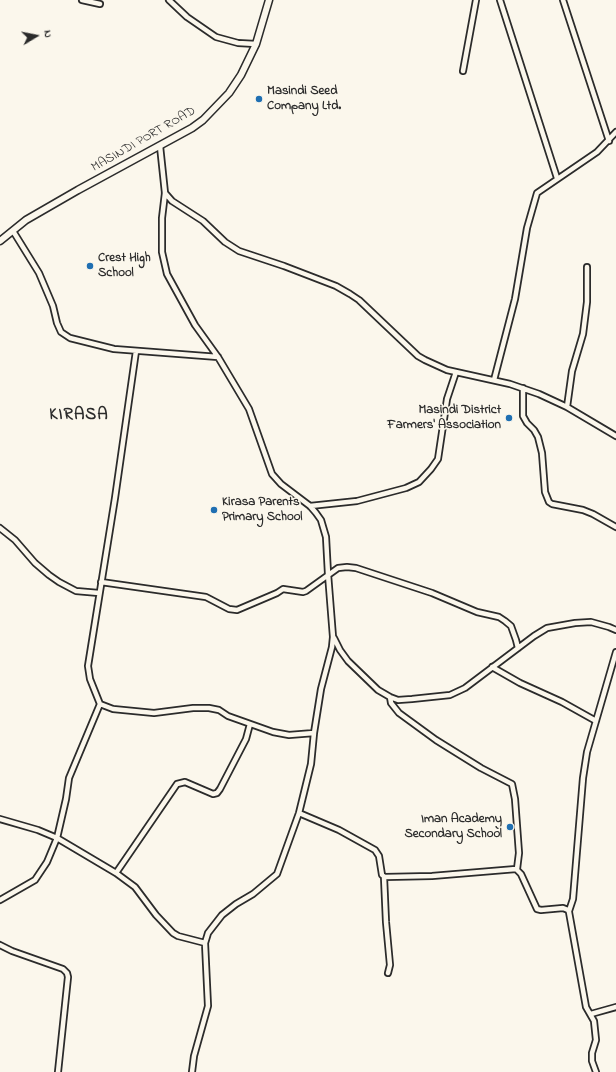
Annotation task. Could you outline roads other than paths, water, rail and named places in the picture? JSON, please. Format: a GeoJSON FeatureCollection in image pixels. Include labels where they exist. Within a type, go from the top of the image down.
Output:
{"type":"FeatureCollection","features":[{"type":"Feature","properties":{"kind":"main road","name":"MASINDI PORT ROAD"},"geometry":{"type":"LineString","coordinates":[[0,241],[26,220],[71,193],[160,146],[203,120],[230,93],[241,75],[256,44],[269,0]]}},
{"type":"Feature","properties":{"kind":"street"},"geometry":{"type":"LineString","coordinates":[[82,0],[100,4]]}},
{"type":"Feature","properties":{"kind":"street"},"geometry":{"type":"LineString","coordinates":[[463,71],[476,0]]}},
{"type":"Feature","properties":{"kind":"street"},"geometry":{"type":"LineString","coordinates":[[500,0],[557,178]]}},
{"type":"Feature","properties":{"kind":"street"},"geometry":{"type":"LineString","coordinates":[[563,0],[609,140]]}},
{"type":"Feature","properties":{"kind":"street"},"geometry":{"type":"LineString","coordinates":[[171,1],[187,17],[216,37],[238,43],[256,44]]}},
{"type":"Feature","properties":{"kind":"street"},"geometry":{"type":"LineString","coordinates":[[494,380],[515,299],[526,235],[535,197],[539,190],[597,152],[616,132]]}},
{"type":"Feature","properties":{"kind":"street"},"geometry":{"type":"LineString","coordinates":[[160,146],[165,193],[162,218],[162,252],[167,274],[195,325],[218,357],[249,409],[272,474],[281,484],[310,506],[316,513],[324,528],[333,637],[332,647],[321,690],[311,764],[299,813],[277,874],[253,894],[236,904],[222,915],[208,933],[205,943],[208,1006],[194,1056],[192,1072]]}},
{"type":"Feature","properties":{"kind":"street"},"geometry":{"type":"LineString","coordinates":[[165,193],[172,201],[203,221],[225,242],[239,251],[321,280],[350,294],[359,300],[418,356],[447,370],[494,380],[539,394],[567,407],[616,436]]}},
{"type":"Feature","properties":{"kind":"street"},"geometry":{"type":"LineString","coordinates":[[13,231],[39,273],[53,306],[61,332],[70,338],[114,349],[218,357]]}},
{"type":"Feature","properties":{"kind":"street"},"geometry":{"type":"LineString","coordinates":[[567,407],[572,371],[583,334],[587,302],[587,267]]}},
{"type":"Feature","properties":{"kind":"street"},"geometry":{"type":"LineString","coordinates":[[0,900],[32,882],[38,877],[47,862],[57,838],[69,778],[100,704],[90,679],[88,666],[115,498],[136,351]]}},
{"type":"Feature","properties":{"kind":"street"},"geometry":{"type":"LineString","coordinates":[[310,506],[357,501],[406,488],[419,482],[431,469],[438,458],[447,400],[456,372]]}},
{"type":"Feature","properties":{"kind":"street"},"geometry":{"type":"LineString","coordinates":[[523,388],[523,416],[536,432],[538,437],[542,453],[545,492],[549,502],[554,505],[583,510],[616,527]]}},
{"type":"Feature","properties":{"kind":"street"},"geometry":{"type":"LineString","coordinates":[[0,528],[15,540],[35,563],[59,582],[76,591],[99,593]]}},
{"type":"Feature","properties":{"kind":"street"},"geometry":{"type":"LineString","coordinates":[[101,582],[206,597],[229,609],[238,610],[283,589],[306,592],[338,568],[356,568],[432,593],[477,612],[499,617],[511,626],[518,648]]}},
{"type":"Feature","properties":{"kind":"street"},"geometry":{"type":"LineString","coordinates":[[333,637],[348,661],[378,690],[398,700],[412,700],[450,695],[465,688],[540,631],[559,625],[591,622],[616,630]]}},
{"type":"Feature","properties":{"kind":"street"},"geometry":{"type":"LineString","coordinates":[[593,1071],[592,1056],[596,1040],[594,1021],[586,1007],[569,911],[573,899],[587,752],[616,652]]}},
{"type":"Feature","properties":{"kind":"street"},"geometry":{"type":"LineString","coordinates":[[492,668],[520,683],[562,702],[596,721]]}},
{"type":"Feature","properties":{"kind":"street"},"geometry":{"type":"LineString","coordinates":[[390,697],[399,714],[480,768],[512,784],[516,799],[519,853],[517,870]]}},
{"type":"Feature","properties":{"kind":"street"},"geometry":{"type":"LineString","coordinates":[[100,704],[113,709],[154,713],[193,708],[209,708],[219,710],[228,716],[273,732],[289,735],[314,733]]}},
{"type":"Feature","properties":{"kind":"street"},"geometry":{"type":"LineString","coordinates":[[116,873],[177,784],[185,782],[213,794],[217,793],[246,739],[250,724]]}},
{"type":"Feature","properties":{"kind":"street"},"geometry":{"type":"LineString","coordinates":[[299,813],[339,830],[375,850],[379,856],[384,877],[390,964],[388,973]]}},
{"type":"Feature","properties":{"kind":"street"},"geometry":{"type":"LineString","coordinates":[[0,819],[38,830],[57,838],[116,873],[135,887],[148,906],[172,933],[205,943]]}},
{"type":"Feature","properties":{"kind":"street"},"geometry":{"type":"LineString","coordinates":[[384,877],[411,877],[512,868],[521,874],[537,909],[565,908],[569,911]]}},
{"type":"Feature","properties":{"kind":"street"},"geometry":{"type":"LineString","coordinates":[[0,945],[12,951],[63,969],[67,973],[68,977],[58,1072]]}},
{"type":"Feature","properties":{"kind":"street"},"geometry":{"type":"LineString","coordinates":[[591,1014],[616,1007]]}},
{"type":"Feature","properties":{"kind":"place","name":"Masindi Seed Company Ltd."},"geometry":{"type":"Point","coordinates":[259,99]}},
{"type":"Feature","properties":{"kind":"place","name":"Crest High School"},"geometry":{"type":"Point","coordinates":[90,266]}},
{"type":"Feature","properties":{"kind":"place","name":"Masindi District Farmers' Association"},"geometry":{"type":"Point","coordinates":[509,418]}},
{"type":"Feature","properties":{"kind":"place","name":"Kirasa Parents Primary School"},"geometry":{"type":"Point","coordinates":[214,510]}},
{"type":"Feature","properties":{"kind":"place","name":"Iman Academy Secondary School"},"geometry":{"type":"Point","coordinates":[510,827]}},
{"type":"Feature","properties":{"kind":"district","name":"KIRASA"},"geometry":{"type":"Point","coordinates":[79,416]}}]}
